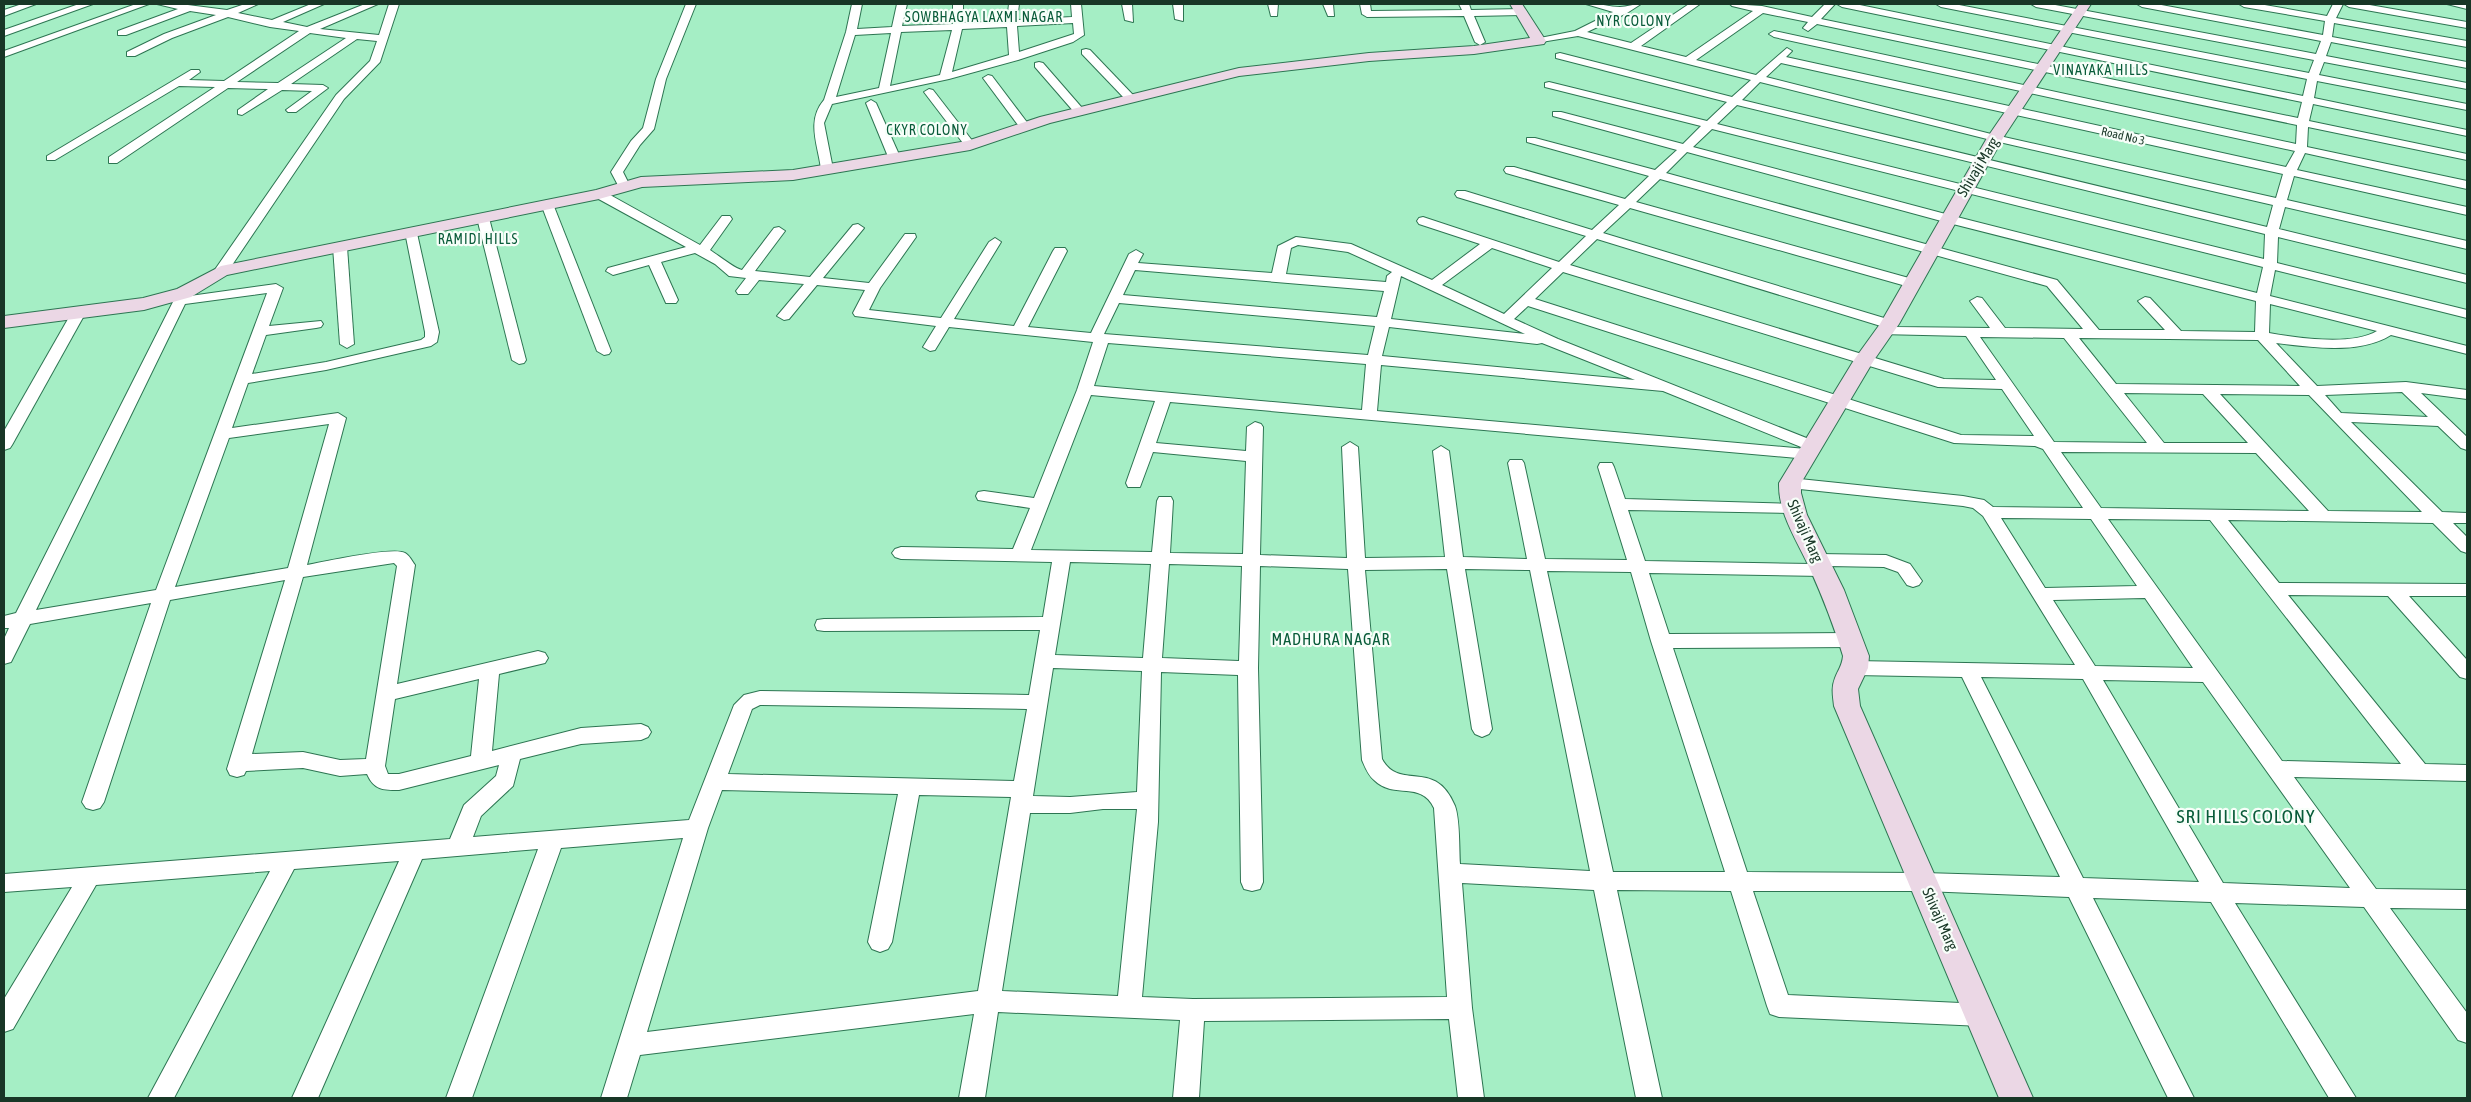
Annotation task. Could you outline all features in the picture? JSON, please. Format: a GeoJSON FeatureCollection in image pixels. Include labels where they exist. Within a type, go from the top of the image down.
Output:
{"type":"FeatureCollection","features":[{"type":"Feature","properties":{"kind":"street"},"geometry":{"type":"LineString","coordinates":[[4,13],[32,4]]}},
{"type":"Feature","properties":{"kind":"street"},"geometry":{"type":"LineString","coordinates":[[4,33],[88,4]]}},
{"type":"Feature","properties":{"kind":"street"},"geometry":{"type":"LineString","coordinates":[[4,54],[144,4]]}},
{"type":"Feature","properties":{"kind":"street"},"geometry":{"type":"LineString","coordinates":[[162,4],[225,13],[270,24],[383,39]]}},
{"type":"Feature","properties":{"kind":"street"},"geometry":{"type":"LineString","coordinates":[[122,33],[201,4]]}},
{"type":"Feature","properties":{"kind":"street"},"geometry":{"type":"LineString","coordinates":[[131,54],[168,36],[253,4]]}},
{"type":"Feature","properties":{"kind":"street"},"geometry":{"type":"LineString","coordinates":[[270,24],[319,4]]}},
{"type":"Feature","properties":{"kind":"street"},"geometry":{"type":"LineString","coordinates":[[113,160],[308,30],[373,4]]}},
{"type":"Feature","properties":{"kind":"street"},"geometry":{"type":"LineString","coordinates":[[222,271],[340,97],[375,62],[394,4]]}},
{"type":"Feature","properties":{"kind":"street"},"geometry":{"type":"LineString","coordinates":[[624,186],[617,172],[635,143],[648,129],[661,79],[691,4]]}},
{"type":"Feature","properties":{"kind":"street"},"geometry":{"type":"LineString","coordinates":[[827,170],[824,141],[818,123],[823,108],[829,100],[851,32],[857,4]]}},
{"type":"Feature","properties":{"kind":"street"},"geometry":{"type":"LineString","coordinates":[[884,92],[902,4]]}},
{"type":"Feature","properties":{"kind":"street"},"geometry":{"type":"LineString","coordinates":[[945,77],[958,27],[958,4]]}},
{"type":"Feature","properties":{"kind":"street"},"geometry":{"type":"LineString","coordinates":[[1014,4],[1012,24],[1014,58]]}},
{"type":"Feature","properties":{"kind":"street"},"geometry":{"type":"LineString","coordinates":[[829,100],[842,100],[884,92],[945,77],[1014,58],[1077,37],[1079,34],[1076,4]]}},
{"type":"Feature","properties":{"kind":"street"},"geometry":{"type":"LineString","coordinates":[[1127,4],[1130,20]]}},
{"type":"Feature","properties":{"kind":"street"},"geometry":{"type":"LineString","coordinates":[[1178,4],[1180,19]]}},
{"type":"Feature","properties":{"kind":"street"},"geometry":{"type":"LineString","coordinates":[[1328,4],[1331,14]]}},
{"type":"Feature","properties":{"kind":"street"},"geometry":{"type":"LineString","coordinates":[[1365,4],[1367,14],[1415,8],[1519,8],[1539,41]]}},
{"type":"Feature","properties":{"kind":"street"},"geometry":{"type":"LineString","coordinates":[[1591,4],[1624,11]]}},
{"type":"Feature","properties":{"kind":"street"},"geometry":{"type":"LineString","coordinates":[[4,657],[13,620],[182,297],[222,271],[600,194],[641,182],[793,175],[970,145],[1079,111],[1239,72],[1369,57],[1474,50],[1578,34],[1636,4]]}},
{"type":"Feature","properties":{"kind":"street"},"geometry":{"type":"LineString","coordinates":[[1632,47],[1695,4]]}},
{"type":"Feature","properties":{"kind":"street"},"geometry":{"type":"LineString","coordinates":[[1735,4],[1762,7],[1815,21],[2467,157]]}},
{"type":"Feature","properties":{"kind":"street"},"geometry":{"type":"LineString","coordinates":[[1505,320],[1759,79],[1830,4]]}},
{"type":"Feature","properties":{"kind":"street"},"geometry":{"type":"LineString","coordinates":[[1842,4],[2467,133]]}},
{"type":"Feature","properties":{"kind":"street"},"geometry":{"type":"LineString","coordinates":[[1941,4],[2467,107]]}},
{"type":"Feature","properties":{"kind":"street"},"geometry":{"type":"LineString","coordinates":[[2036,4],[2083,8],[2467,86]]}},
{"type":"Feature","properties":{"kind":"street"},"geometry":{"type":"LineString","coordinates":[[2142,4],[2467,64]]}},
{"type":"Feature","properties":{"kind":"street"},"geometry":{"type":"LineString","coordinates":[[2244,4],[2467,44]]}},
{"type":"Feature","properties":{"kind":"street"},"geometry":{"type":"LineString","coordinates":[[2338,4],[2330,20],[2327,39],[2318,57],[2303,123],[2301,150],[2289,173],[2272,231],[2270,264],[2264,298],[2262,336],[2337,418],[2467,547]]}},
{"type":"Feature","properties":{"kind":"street"},"geometry":{"type":"LineString","coordinates":[[2349,4],[2467,25]]}},
{"type":"Feature","properties":{"kind":"street"},"geometry":{"type":"LineString","coordinates":[[2452,4],[2467,6]]}},
{"type":"Feature","properties":{"kind":"street"},"geometry":{"type":"LineString","coordinates":[[1687,61],[1762,7]]}},
{"type":"Feature","properties":{"kind":"street"},"geometry":{"type":"LineString","coordinates":[[1466,8],[1480,42]]}},
{"type":"Feature","properties":{"kind":"street","name":"Shivaji Marg"},"geometry":{"type":"LineString","coordinates":[[2016,1098],[1982,1015],[1874,772],[1847,706],[1845,689],[1848,678],[1855,668],[1856,656],[1792,495],[1811,450],[1864,360],[1887,327],[1981,161],[2083,8]]}},
{"type":"Feature","properties":{"kind":"street"},"geometry":{"type":"LineString","coordinates":[[851,32],[1077,20]]}},
{"type":"Feature","properties":{"kind":"street"},"geometry":{"type":"LineString","coordinates":[[1578,34],[1995,138],[2467,245]]}},
{"type":"Feature","properties":{"kind":"street"},"geometry":{"type":"LineString","coordinates":[[1774,34],[2467,185]]}},
{"type":"Feature","properties":{"kind":"street"},"geometry":{"type":"LineString","coordinates":[[242,112],[355,36]]}},
{"type":"Feature","properties":{"kind":"street"},"geometry":{"type":"LineString","coordinates":[[1900,61],[1916,42]]}},
{"type":"Feature","properties":{"kind":"street"},"geometry":{"type":"LineString","coordinates":[[1606,53],[1616,44]]}},
{"type":"Feature","properties":{"kind":"street"},"geometry":{"type":"LineString","coordinates":[[1086,52],[1130,98]]}},
{"type":"Feature","properties":{"kind":"street"},"geometry":{"type":"LineString","coordinates":[[1560,56],[1656,77],[1736,100],[2467,279]]}},
{"type":"Feature","properties":{"kind":"street","name":"Road No 3"},"geometry":{"type":"LineString","coordinates":[[1779,59],[2467,211]]}},
{"type":"Feature","properties":{"kind":"street"},"geometry":{"type":"LineString","coordinates":[[1039,65],[1079,111]]}},
{"type":"Feature","properties":{"kind":"street"},"geometry":{"type":"LineString","coordinates":[[51,158],[195,72]]}},
{"type":"Feature","properties":{"kind":"street"},"geometry":{"type":"LineString","coordinates":[[988,78],[1024,127]]}},
{"type":"Feature","properties":{"kind":"street"},"geometry":{"type":"LineString","coordinates":[[176,83],[324,88],[292,110]]}},
{"type":"Feature","properties":{"kind":"street"},"geometry":{"type":"LineString","coordinates":[[1549,85],[2467,314]]}},
{"type":"Feature","properties":{"kind":"street"},"geometry":{"type":"LineString","coordinates":[[929,92],[970,145]]}},
{"type":"Feature","properties":{"kind":"street"},"geometry":{"type":"LineString","coordinates":[[871,104],[895,159]]}},
{"type":"Feature","properties":{"kind":"street"},"geometry":{"type":"LineString","coordinates":[[1556,114],[1949,219],[2467,350]]}},
{"type":"Feature","properties":{"kind":"street"},"geometry":{"type":"LineString","coordinates":[[1531,140],[2052,283],[2095,334]]}},
{"type":"Feature","properties":{"kind":"street"},"geometry":{"type":"LineString","coordinates":[[1510,170],[1912,283]]}},
{"type":"Feature","properties":{"kind":"street"},"geometry":{"type":"LineString","coordinates":[[600,194],[720,261],[734,273],[873,287]]}},
{"type":"Feature","properties":{"kind":"street"},"geometry":{"type":"LineString","coordinates":[[1461,194],[1596,234],[1887,327],[2000,332],[2262,336],[2276,340],[2355,342],[2370,341],[2390,330]]}},
{"type":"Feature","properties":{"kind":"street"},"geometry":{"type":"LineString","coordinates":[[547,204],[604,351]]}},
{"type":"Feature","properties":{"kind":"street"},"geometry":{"type":"LineString","coordinates":[[482,218],[519,360]]}},
{"type":"Feature","properties":{"kind":"street"},"geometry":{"type":"LineString","coordinates":[[613,271],[700,250],[726,220]]}},
{"type":"Feature","properties":{"kind":"street"},"geometry":{"type":"LineString","coordinates":[[1423,221],[1562,267],[1943,384],[2006,385]]}},
{"type":"Feature","properties":{"kind":"street"},"geometry":{"type":"LineString","coordinates":[[784,316],[858,228]]}},
{"type":"Feature","properties":{"kind":"street"},"geometry":{"type":"LineString","coordinates":[[743,291],[751,274],[779,231]]}},
{"type":"Feature","properties":{"kind":"street"},"geometry":{"type":"LineString","coordinates":[[242,380],[326,366],[426,344],[432,339],[411,232]]}},
{"type":"Feature","properties":{"kind":"street"},"geometry":{"type":"LineString","coordinates":[[910,237],[873,287],[860,313],[1019,331],[1374,360],[1662,387]]}},
{"type":"Feature","properties":{"kind":"street"},"geometry":{"type":"LineString","coordinates":[[1278,278],[1285,246],[1296,241],[1351,248],[1553,342],[1811,450]]}},
{"type":"Feature","properties":{"kind":"street"},"geometry":{"type":"LineString","coordinates":[[930,347],[995,242]]}},
{"type":"Feature","properties":{"kind":"street"},"geometry":{"type":"LineString","coordinates":[[1433,286],[1489,244]]}},
{"type":"Feature","properties":{"kind":"street"},"geometry":{"type":"LineString","coordinates":[[340,247],[347,344]]}},
{"type":"Feature","properties":{"kind":"street"},"geometry":{"type":"LineString","coordinates":[[1019,331],[1060,251]]}},
{"type":"Feature","properties":{"kind":"street"},"geometry":{"type":"LineString","coordinates":[[653,260],[671,300]]}},
{"type":"Feature","properties":{"kind":"street"},"geometry":{"type":"LineString","coordinates":[[1020,555],[1085,390],[1098,338],[1114,298],[1133,260],[1278,278],[1391,287]]}},
{"type":"Feature","properties":{"kind":"street"},"geometry":{"type":"LineString","coordinates":[[1369,416],[1374,360],[1395,270]]}},
{"type":"Feature","properties":{"kind":"street"},"geometry":{"type":"LineString","coordinates":[[4,322],[144,304],[182,297],[276,288],[163,595],[93,802]]}},
{"type":"Feature","properties":{"kind":"street"},"geometry":{"type":"LineString","coordinates":[[1114,298],[1383,322],[1553,342]]}},
{"type":"Feature","properties":{"kind":"street"},"geometry":{"type":"LineString","coordinates":[[1977,300],[2000,332]]}},
{"type":"Feature","properties":{"kind":"street"},"geometry":{"type":"LineString","coordinates":[[1526,301],[1960,440],[2036,441],[2052,447],[2261,448]]}},
{"type":"Feature","properties":{"kind":"street"},"geometry":{"type":"LineString","coordinates":[[2145,301],[2177,335]]}},
{"type":"Feature","properties":{"kind":"street"},"geometry":{"type":"LineString","coordinates":[[4,445],[79,312]]}},
{"type":"Feature","properties":{"kind":"street"},"geometry":{"type":"LineString","coordinates":[[260,331],[316,324]]}},
{"type":"Feature","properties":{"kind":"street"},"geometry":{"type":"LineString","coordinates":[[1969,331],[2052,447],[2095,513],[2208,675],[2467,1032]]}},
{"type":"Feature","properties":{"kind":"street"},"geometry":{"type":"LineString","coordinates":[[2068,333],[2160,448]]}},
{"type":"Feature","properties":{"kind":"street"},"geometry":{"type":"LineString","coordinates":[[2112,388],[2312,391],[2406,387],[2467,394]]}},
{"type":"Feature","properties":{"kind":"street"},"geometry":{"type":"LineString","coordinates":[[2406,387],[2467,445]]}},
{"type":"Feature","properties":{"kind":"street"},"geometry":{"type":"LineString","coordinates":[[1085,390],[1369,416],[1811,450]]}},
{"type":"Feature","properties":{"kind":"street"},"geometry":{"type":"LineString","coordinates":[[2208,390],[2323,516]]}},
{"type":"Feature","properties":{"kind":"street"},"geometry":{"type":"LineString","coordinates":[[1134,483],[1164,397]]}},
{"type":"Feature","properties":{"kind":"street"},"geometry":{"type":"LineString","coordinates":[[222,434],[338,418],[296,572],[238,766],[303,760],[340,768],[375,766]]}},
{"type":"Feature","properties":{"kind":"street"},"geometry":{"type":"LineString","coordinates":[[2337,418],[2443,422]]}},
{"type":"Feature","properties":{"kind":"street"},"geometry":{"type":"LineString","coordinates":[[1252,882],[1248,668],[1255,427]]}},
{"type":"Feature","properties":{"kind":"street"},"geometry":{"type":"LineString","coordinates":[[1147,447],[1254,457]]}},
{"type":"Feature","properties":{"kind":"street"},"geometry":{"type":"LineString","coordinates":[[1350,447],[1358,564],[1358,596],[1372,760],[1380,775],[1395,782],[1428,784],[1440,794],[1445,808],[1460,1008],[1471,1098]]}},
{"type":"Feature","properties":{"kind":"street"},"geometry":{"type":"LineString","coordinates":[[1441,451],[1455,563],[1482,730]]}},
{"type":"Feature","properties":{"kind":"street"},"geometry":{"type":"LineString","coordinates":[[1516,463],[1602,881],[1649,1098]]}},
{"type":"Feature","properties":{"kind":"street"},"geometry":{"type":"LineString","coordinates":[[1606,467],[1636,566],[1778,1006],[1982,1015]]}},
{"type":"Feature","properties":{"kind":"street"},"geometry":{"type":"LineString","coordinates":[[1617,504],[1792,495],[1963,501],[1978,504],[1989,512],[2090,674],[2216,891],[2343,1098]]}},
{"type":"Feature","properties":{"kind":"street"},"geometry":{"type":"LineString","coordinates":[[984,496],[1040,504]]}},
{"type":"Feature","properties":{"kind":"street"},"geometry":{"type":"LineString","coordinates":[[1130,1008],[1148,800],[1152,664],[1164,501]]}},
{"type":"Feature","properties":{"kind":"street"},"geometry":{"type":"LineString","coordinates":[[1989,512],[2467,518]]}},
{"type":"Feature","properties":{"kind":"street"},"geometry":{"type":"LineString","coordinates":[[2214,514],[2420,772]]}},
{"type":"Feature","properties":{"kind":"street"},"geometry":{"type":"LineString","coordinates":[[901,553],[1358,564],[1821,565],[1886,561],[1904,568],[1913,581]]}},
{"type":"Feature","properties":{"kind":"street"},"geometry":{"type":"LineString","coordinates":[[972,1098],[1062,556]]}},
{"type":"Feature","properties":{"kind":"street"},"geometry":{"type":"LineString","coordinates":[[13,620],[380,558],[399,557],[406,565],[375,766],[377,775],[383,782],[399,782],[581,736],[642,732]]}},
{"type":"Feature","properties":{"kind":"street"},"geometry":{"type":"LineString","coordinates":[[2273,589],[2467,590]]}},
{"type":"Feature","properties":{"kind":"street"},"geometry":{"type":"LineString","coordinates":[[2392,590],[2467,672]]}},
{"type":"Feature","properties":{"kind":"street"},"geometry":{"type":"LineString","coordinates":[[2040,594],[2150,592]]}},
{"type":"Feature","properties":{"kind":"street"},"geometry":{"type":"LineString","coordinates":[[824,626],[1051,623]]}},
{"type":"Feature","properties":{"kind":"street"},"geometry":{"type":"LineString","coordinates":[[1660,641],[1851,640]]}},
{"type":"Feature","properties":{"kind":"street"},"geometry":{"type":"LineString","coordinates":[[386,694],[538,658]]}},
{"type":"Feature","properties":{"kind":"street"},"geometry":{"type":"LineString","coordinates":[[1044,661],[1248,668]]}},
{"type":"Feature","properties":{"kind":"street"},"geometry":{"type":"LineString","coordinates":[[1855,668],[1969,672],[2208,675]]}},
{"type":"Feature","properties":{"kind":"street"},"geometry":{"type":"LineString","coordinates":[[480,763],[490,669]]}},
{"type":"Feature","properties":{"kind":"street"},"geometry":{"type":"LineString","coordinates":[[1969,672],[2182,1098]]}},
{"type":"Feature","properties":{"kind":"street"},"geometry":{"type":"LineString","coordinates":[[614,1098],[697,828],[744,705],[750,700],[760,698],[1038,702]]}},
{"type":"Feature","properties":{"kind":"street"},"geometry":{"type":"LineString","coordinates":[[458,847],[472,811],[506,780],[511,755]]}},
{"type":"Feature","properties":{"kind":"street"},"geometry":{"type":"LineString","coordinates":[[2276,769],[2467,773]]}},
{"type":"Feature","properties":{"kind":"street"},"geometry":{"type":"LineString","coordinates":[[713,782],[910,787],[1022,796],[1070,805],[1103,800],[1148,800]]}},
{"type":"Feature","properties":{"kind":"street"},"geometry":{"type":"LineString","coordinates":[[880,942],[910,787]]}},
{"type":"Feature","properties":{"kind":"street"},"geometry":{"type":"LineString","coordinates":[[4,883],[697,828]]}},
{"type":"Feature","properties":{"kind":"street"},"geometry":{"type":"LineString","coordinates":[[459,1098],[553,839]]}},
{"type":"Feature","properties":{"kind":"street"},"geometry":{"type":"LineString","coordinates":[[306,1098],[415,850]]}},
{"type":"Feature","properties":{"kind":"street"},"geometry":{"type":"LineString","coordinates":[[161,1098],[287,861]]}},
{"type":"Feature","properties":{"kind":"street"},"geometry":{"type":"LineString","coordinates":[[1451,873],[1602,881],[1924,882],[2216,891],[2368,898],[2467,899]]}},
{"type":"Feature","properties":{"kind":"street"},"geometry":{"type":"LineString","coordinates":[[4,1020],[90,876]]}},
{"type":"Feature","properties":{"kind":"street"},"geometry":{"type":"LineString","coordinates":[[630,1045],[988,1001],[1193,1010],[1460,1008]]}},
{"type":"Feature","properties":{"kind":"street"},"geometry":{"type":"LineString","coordinates":[[1186,1098],[1193,1010]]}},
{"type":"Feature","properties":{"kind":"district","name":"SOWBHAGYA LAXMI NAGAR"},"geometry":{"type":"Point","coordinates":[984,17]}},
{"type":"Feature","properties":{"kind":"district","name":"NYR COLONY"},"geometry":{"type":"Point","coordinates":[1634,21]}},
{"type":"Feature","properties":{"kind":"district","name":"VINAYAKA HILLS"},"geometry":{"type":"Point","coordinates":[2101,70]}},
{"type":"Feature","properties":{"kind":"district","name":"CKYR COLONY"},"geometry":{"type":"Point","coordinates":[927,130]}},
{"type":"Feature","properties":{"kind":"district","name":"RAMIDI HILLS"},"geometry":{"type":"Point","coordinates":[478,239]}},
{"type":"Feature","properties":{"kind":"district","name":"MADHURA NAGAR"},"geometry":{"type":"Point","coordinates":[1331,639]}},
{"type":"Feature","properties":{"kind":"district","name":"SRI HILLS COLONY"},"geometry":{"type":"Point","coordinates":[2246,816]}}]}
